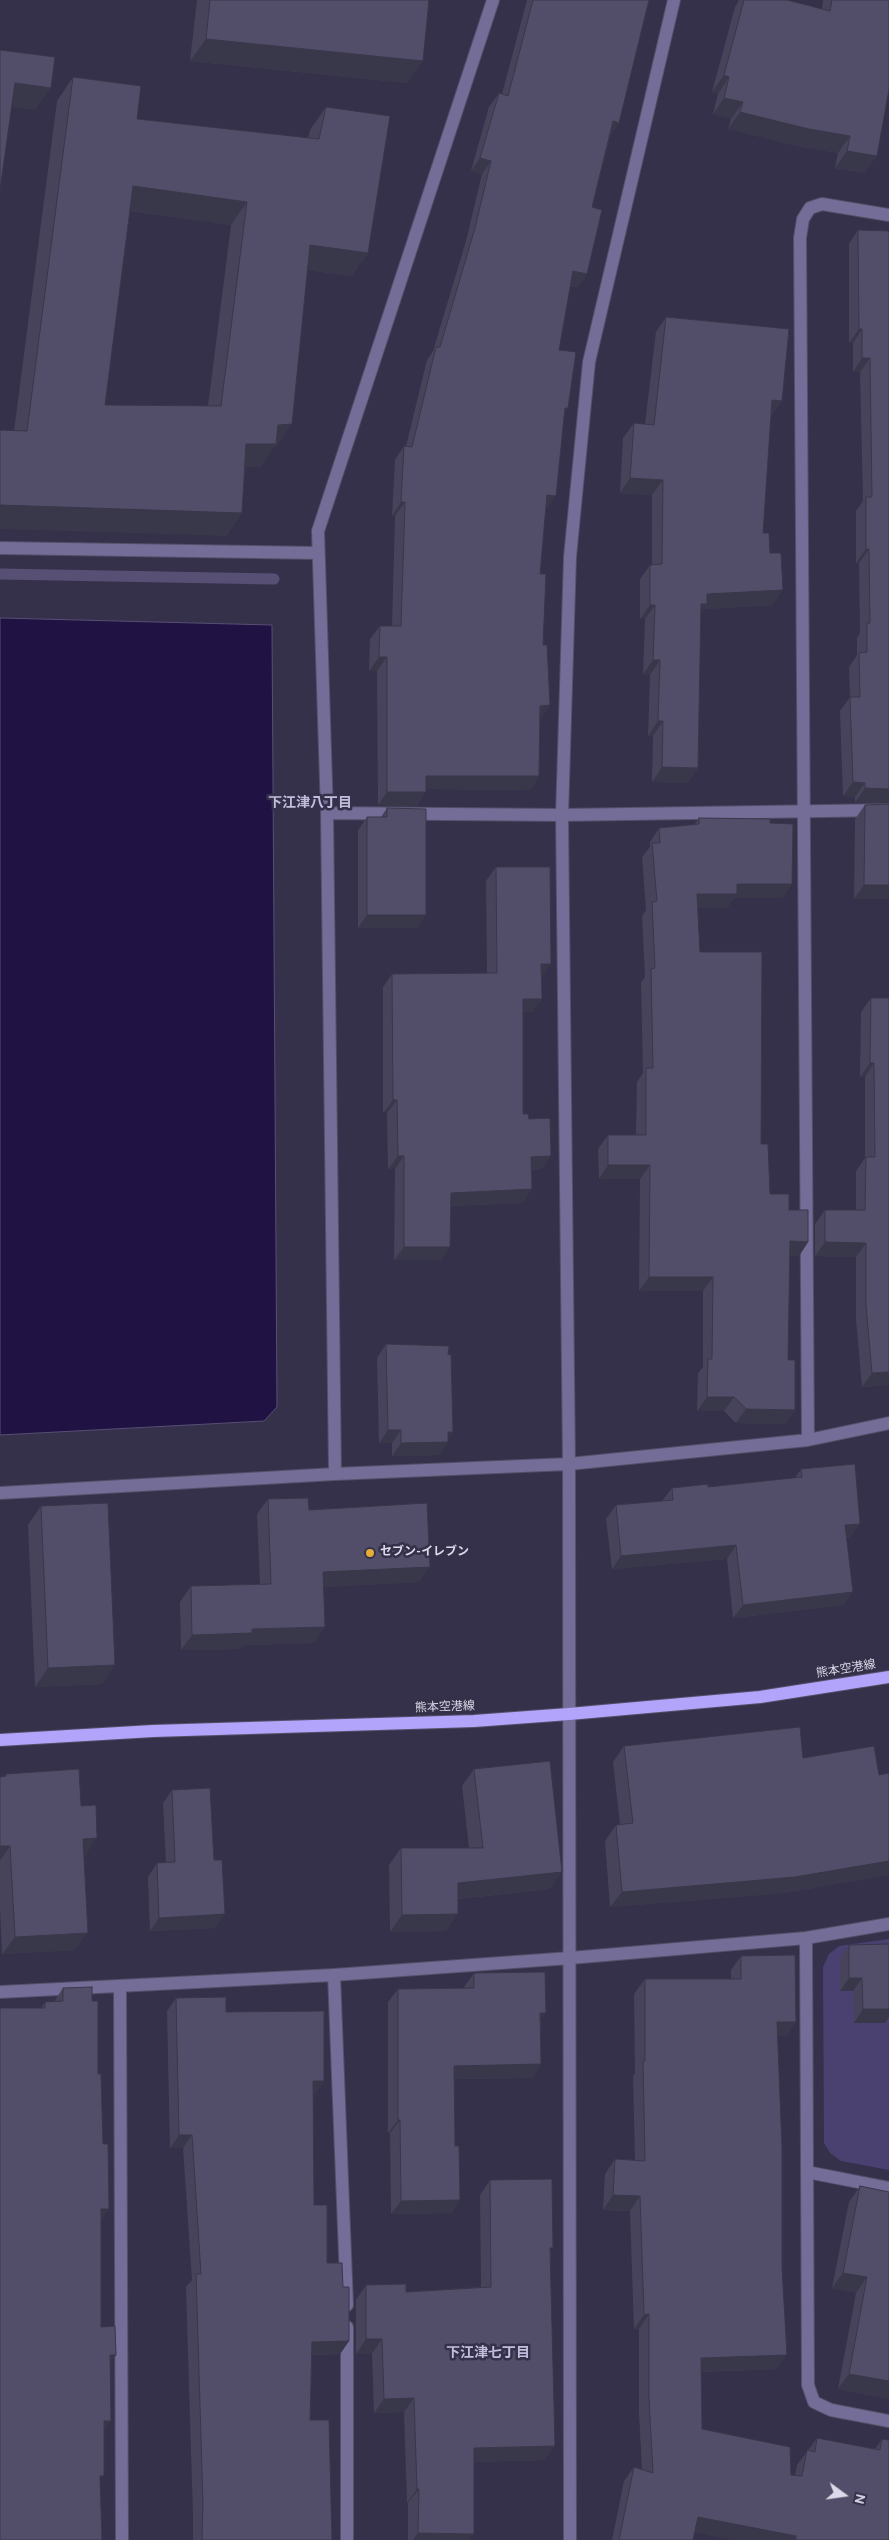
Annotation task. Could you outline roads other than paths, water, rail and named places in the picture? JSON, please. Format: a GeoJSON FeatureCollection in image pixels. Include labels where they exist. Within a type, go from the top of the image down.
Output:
{"type":"FeatureCollection","features":[{"type":"Feature","properties":{"kind":"main road","name":"熊本空港線"},"geometry":{"type":"LineString","coordinates":[[0,1740],[153,1731],[474,1721],[760,1697],[889,1677]]}},
{"type":"Feature","properties":{"kind":"street"},"geometry":{"type":"LineString","coordinates":[[335,1474],[327,813],[318,531],[493,0]]}},
{"type":"Feature","properties":{"kind":"street"},"geometry":{"type":"LineString","coordinates":[[570,2540],[569,1464],[562,816],[570,557],[589,362],[674,0]]}},
{"type":"Feature","properties":{"kind":"street"},"geometry":{"type":"LineString","coordinates":[[808,1440],[800,238],[804,220],[810,208],[822,204],[889,215]]}},
{"type":"Feature","properties":{"kind":"street"},"geometry":{"type":"LineString","coordinates":[[0,548],[318,553]]}},
{"type":"Feature","properties":{"kind":"street"},"geometry":{"type":"LineString","coordinates":[[327,813],[562,816],[804,810],[889,810]]}},
{"type":"Feature","properties":{"kind":"street"},"geometry":{"type":"LineString","coordinates":[[0,1493],[335,1474],[569,1464],[808,1440],[889,1422]]}},
{"type":"Feature","properties":{"kind":"street"},"geometry":{"type":"LineString","coordinates":[[0,1992],[334,1975],[570,1958],[806,1938],[889,1924]]}},
{"type":"Feature","properties":{"kind":"street"},"geometry":{"type":"LineString","coordinates":[[806,1938],[808,2385],[814,2402],[831,2410],[889,2421]]}},
{"type":"Feature","properties":{"kind":"street"},"geometry":{"type":"LineString","coordinates":[[334,1975],[348,2278],[347,2540]]}},
{"type":"Feature","properties":{"kind":"street"},"geometry":{"type":"LineString","coordinates":[[120,1986],[122,2540]]}},
{"type":"Feature","properties":{"kind":"street"},"geometry":{"type":"LineString","coordinates":[[807,2172],[889,2188]]}},
{"type":"Feature","properties":{"kind":"waterway"},"geometry":{"type":"LineString","coordinates":[[0,574],[274,579]]}},
{"type":"Feature","properties":{"kind":"place","name":"セブン-イレブン"},"geometry":{"type":"Point","coordinates":[370,1553]}},
{"type":"Feature","properties":{"kind":"district","name":"下江津八丁目"},"geometry":{"type":"Point","coordinates":[310,804]}},
{"type":"Feature","properties":{"kind":"district","name":"下江津七丁目"},"geometry":{"type":"Point","coordinates":[488,2354]}}]}
